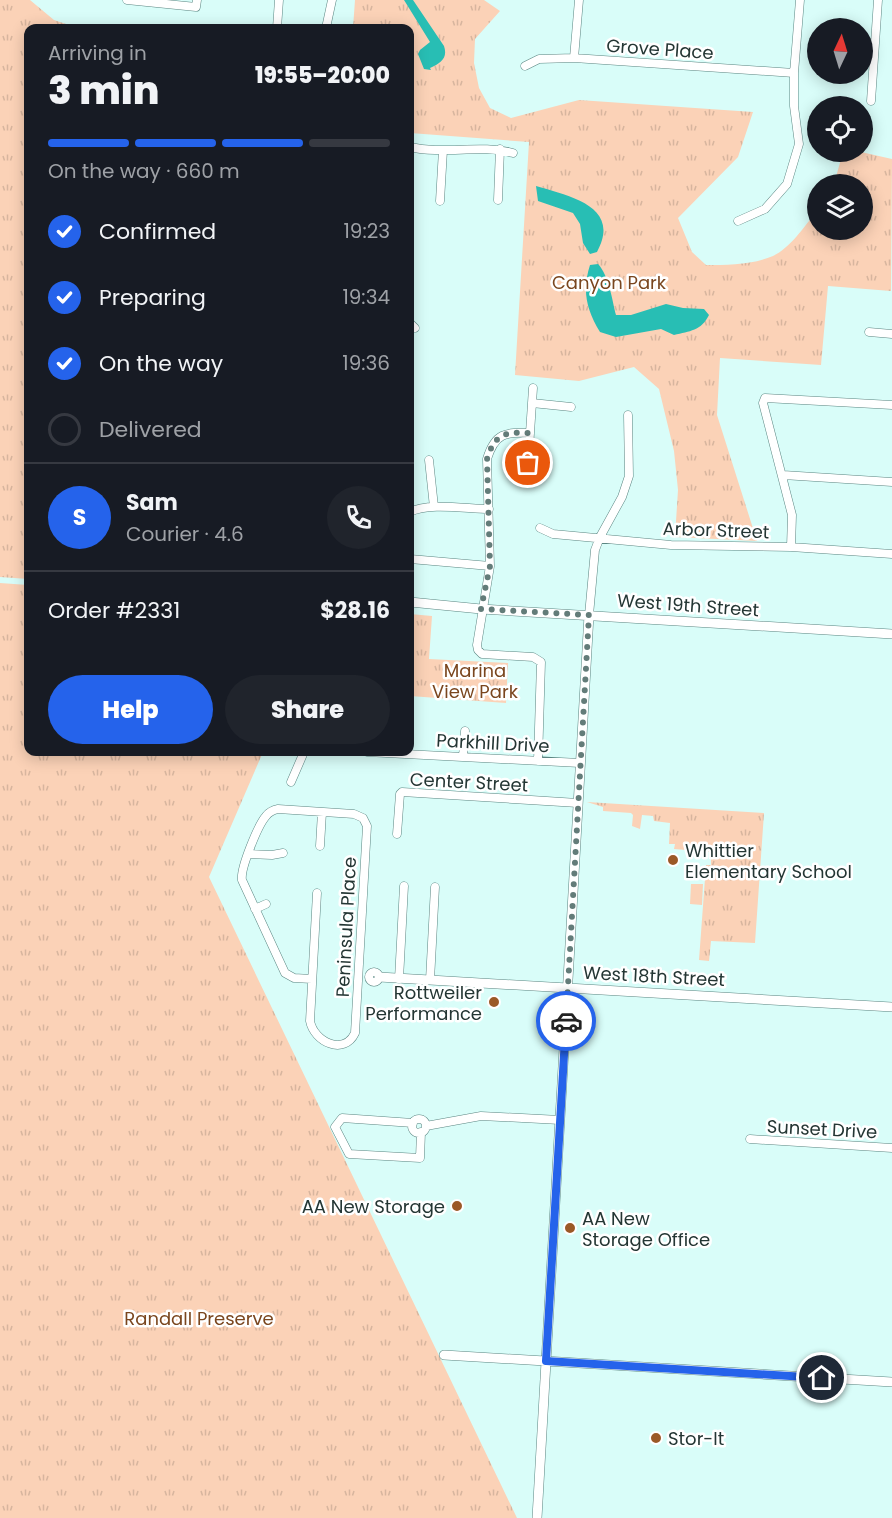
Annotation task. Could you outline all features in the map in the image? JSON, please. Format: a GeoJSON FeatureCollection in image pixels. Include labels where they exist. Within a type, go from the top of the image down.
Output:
{"type":"FeatureCollection","features":[{"type":"Feature","properties":{"kind":"street"},"geometry":{"type":"LineString","coordinates":[[127,0],[196,4]]}},
{"type":"Feature","properties":{"kind":"street"},"geometry":{"type":"LineString","coordinates":[[277,24],[279,0]]}},
{"type":"Feature","properties":{"kind":"street"},"geometry":{"type":"LineString","coordinates":[[327,24],[332,0]]}},
{"type":"Feature","properties":{"kind":"street"},"geometry":{"type":"LineString","coordinates":[[574,58],[579,0]]}},
{"type":"Feature","properties":{"kind":"street"},"geometry":{"type":"LineString","coordinates":[[738,221],[765,209],[787,184],[799,144],[794,105],[794,73],[800,0]]}},
{"type":"Feature","properties":{"kind":"street"},"geometry":{"type":"LineString","coordinates":[[871,96],[878,0]]}},
{"type":"Feature","properties":{"kind":"street","name":"Grove Place"},"geometry":{"type":"LineString","coordinates":[[525,66],[538,59],[574,58],[794,73]]}},
{"type":"Feature","properties":{"kind":"street"},"geometry":{"type":"LineString","coordinates":[[414,147],[443,150],[500,149],[513,153]]}},
{"type":"Feature","properties":{"kind":"street"},"geometry":{"type":"LineString","coordinates":[[498,200],[500,149]]}},
{"type":"Feature","properties":{"kind":"street"},"geometry":{"type":"LineString","coordinates":[[440,201],[443,150]]}},
{"type":"Feature","properties":{"kind":"street"},"geometry":{"type":"LineString","coordinates":[[869,332],[892,334]]}},
{"type":"Feature","properties":{"kind":"street"},"geometry":{"type":"LineString","coordinates":[[528,463],[533,388]]}},
{"type":"Feature","properties":{"kind":"street"},"geometry":{"type":"LineString","coordinates":[[791,548],[792,515],[763,403],[765,398],[892,405]]}},
{"type":"Feature","properties":{"kind":"street"},"geometry":{"type":"LineString","coordinates":[[532,403],[571,407]]}},
{"type":"Feature","properties":{"kind":"street"},"geometry":{"type":"LineString","coordinates":[[537,1518],[592,563],[600,537],[622,497],[629,476],[628,415]]}},
{"type":"Feature","properties":{"kind":"street"},"geometry":{"type":"LineString","coordinates":[[530,433],[509,432],[500,435],[490,447],[487,459],[490,566],[481,609],[477,645],[482,654],[533,657],[541,662],[538,761]]}},
{"type":"Feature","properties":{"kind":"street"},"geometry":{"type":"LineString","coordinates":[[429,460],[434,507]]}},
{"type":"Feature","properties":{"kind":"street"},"geometry":{"type":"LineString","coordinates":[[783,475],[892,482]]}},
{"type":"Feature","properties":{"kind":"street"},"geometry":{"type":"LineString","coordinates":[[414,510],[434,507],[489,509]]}},
{"type":"Feature","properties":{"kind":"street","name":"Arbor Street"},"geometry":{"type":"LineString","coordinates":[[540,528],[553,534],[671,545],[791,548],[892,554]]}},
{"type":"Feature","properties":{"kind":"street"},"geometry":{"type":"LineString","coordinates":[[414,560],[490,566]]}},
{"type":"Feature","properties":{"kind":"street","name":"West 19th Street"},"geometry":{"type":"LineString","coordinates":[[414,602],[481,609],[892,634]]}},
{"type":"Feature","properties":{"kind":"street"},"geometry":{"type":"LineString","coordinates":[[463,757],[465,731]]}},
{"type":"Feature","properties":{"kind":"street","name":"Parkhill Drive"},"geometry":{"type":"LineString","coordinates":[[414,754],[580,763]]}},
{"type":"Feature","properties":{"kind":"street"},"geometry":{"type":"LineString","coordinates":[[291,782],[302,756]]}},
{"type":"Feature","properties":{"kind":"street","name":"Center Street"},"geometry":{"type":"LineString","coordinates":[[397,834],[402,792],[578,803]]}},
{"type":"Feature","properties":{"kind":"street"},"geometry":{"type":"LineString","coordinates":[[317,893],[312,979],[294,978],[285,973],[241,875],[264,817],[271,811],[278,809],[322,812],[320,846]]}},
{"type":"Feature","properties":{"kind":"street","name":"Peninsula Place"},"geometry":{"type":"LineString","coordinates":[[312,979],[310,1020],[315,1035],[326,1042],[344,1044],[355,1033],[367,826],[363,818],[354,814],[322,812]]}},
{"type":"Feature","properties":{"kind":"street"},"geometry":{"type":"LineString","coordinates":[[249,854],[283,853]]}},
{"type":"Feature","properties":{"kind":"street"},"geometry":{"type":"LineString","coordinates":[[399,978],[404,886]]}},
{"type":"Feature","properties":{"kind":"street"},"geometry":{"type":"LineString","coordinates":[[430,980],[435,887]]}},
{"type":"Feature","properties":{"kind":"street"},"geometry":{"type":"LineString","coordinates":[[255,909],[266,903]]}},
{"type":"Feature","properties":{"kind":"street","name":"West 18th Street"},"geometry":{"type":"LineString","coordinates":[[358,970],[374,977]]}},
{"type":"Feature","properties":{"kind":"street","name":"West 18th Street"},"geometry":{"type":"LineString","coordinates":[[358,982],[374,977],[399,978],[892,1007]]}},
{"type":"Feature","properties":{"kind":"street"},"geometry":{"type":"LineString","coordinates":[[423,1129],[481,1116],[560,1120]]}},
{"type":"Feature","properties":{"kind":"street"},"geometry":{"type":"LineString","coordinates":[[342,1118],[413,1123],[420,1119],[425,1122],[423,1129],[420,1158],[350,1154],[335,1126],[342,1118]]}},
{"type":"Feature","properties":{"kind":"street","name":"Sunset Drive"},"geometry":{"type":"LineString","coordinates":[[750,1139],[892,1148]]}},
{"type":"Feature","properties":{"kind":"street"},"geometry":{"type":"LineString","coordinates":[[444,1354],[892,1382]]}},
{"type":"Feature","properties":{"kind":"green space"},"geometry":{"type":"Polygon","coordinates":[[[0,0],[30,0],[54,20],[66,24],[24,24],[24,579],[0,577],[0,0]]]}},
{"type":"Feature","properties":{"kind":"green space","name":"Canyon Park"},"geometry":{"type":"Polygon","coordinates":[[[355,0],[484,0],[500,11],[475,39],[474,63],[479,88],[490,108],[511,118],[579,100],[753,112],[738,157],[678,218],[692,252],[706,265],[748,263],[773,256],[791,243],[807,224],[807,240],[873,240],[873,174],[837,174],[840,162],[873,162],[873,155],[892,159],[891,291],[828,286],[821,365],[720,358],[717,415],[757,541],[675,537],[678,490],[674,451],[659,389],[634,367],[579,381],[515,375],[529,142],[414,133],[414,24],[353,24],[355,0]]]}},
{"type":"Feature","properties":{"kind":"green space","name":"Randall Preserve"},"geometry":{"type":"Polygon","coordinates":[[[0,583],[24,585],[24,756],[261,756],[209,877],[517,1518],[0,1518],[0,583]]]}},
{"type":"Feature","properties":{"kind":"green space","name":"Marina View Park"},"geometry":{"type":"Polygon","coordinates":[[[414,614],[432,616],[429,659],[508,663],[506,703],[414,696],[414,614]]]}},
{"type":"Feature","properties":{"kind":"green space"},"geometry":{"type":"Polygon","coordinates":[[[587,802],[764,813],[755,943],[711,941],[709,961],[699,960],[706,865],[711,865],[711,852],[674,849],[675,844],[669,844],[670,823],[654,821],[653,816],[642,815],[640,829],[632,826],[633,815],[631,813],[603,811],[603,807],[587,802]]]}},
{"type":"Feature","properties":{"kind":"green space"},"geometry":{"type":"Polygon","coordinates":[[[691,884],[703,884],[702,905],[690,904],[691,884]]]}},
{"type":"Feature","properties":{"kind":"water"},"geometry":{"type":"Polygon","coordinates":[[[404,0],[413,0],[444,46],[444,57],[430,68],[431,70],[424,69],[418,54],[430,42],[404,0]]]}},
{"type":"Feature","properties":{"kind":"water"},"geometry":{"type":"Polygon","coordinates":[[[536,186],[576,199],[597,214],[603,224],[603,236],[597,252],[590,254],[583,243],[580,224],[573,213],[538,201],[536,186]]]}},
{"type":"Feature","properties":{"kind":"water"},"geometry":{"type":"Polygon","coordinates":[[[598,264],[607,281],[616,315],[631,315],[666,304],[704,309],[709,315],[699,327],[674,335],[661,329],[616,337],[600,332],[591,315],[586,291],[590,265],[598,264]]]}},
{"type":"Feature","properties":{"kind":"way so far"},"geometry":{"type":"LineString","coordinates":[[528,463],[530,433],[509,432],[500,435],[490,447],[487,459],[490,566],[481,609],[589,615],[566,1021]]}},
{"type":"Feature","properties":{"kind":"place","name":"Whittier Elementary School"},"geometry":{"type":"Point","coordinates":[673,860]}},
{"type":"Feature","properties":{"kind":"place","name":"Rottweiler Performance"},"geometry":{"type":"Point","coordinates":[494,1002]}},
{"type":"Feature","properties":{"kind":"place","name":"AA New Storage"},"geometry":{"type":"Point","coordinates":[457,1206]}},
{"type":"Feature","properties":{"kind":"place","name":"AA New Storage Office"},"geometry":{"type":"Point","coordinates":[570,1228]}},
{"type":"Feature","properties":{"kind":"place","name":"Stor-It"},"geometry":{"type":"Point","coordinates":[656,1438]}},
{"type":"Feature","properties":{"kind":"route"},"geometry":{"type":"LineString","coordinates":[[566,1021],[546,1361],[822,1378]]}}]}
